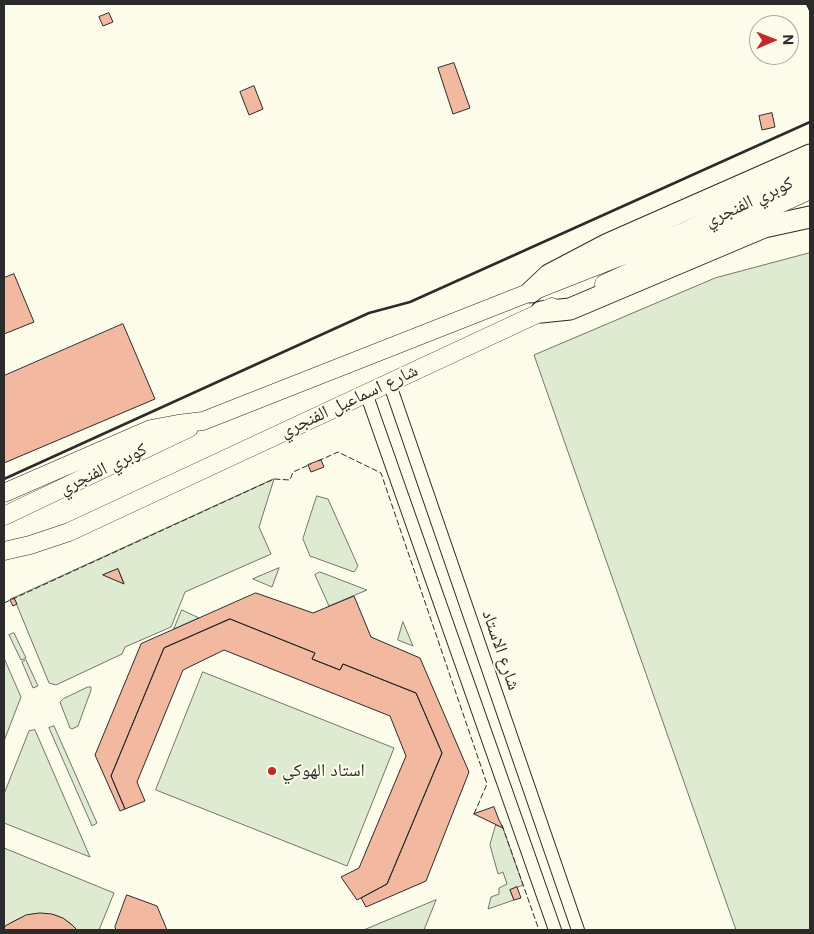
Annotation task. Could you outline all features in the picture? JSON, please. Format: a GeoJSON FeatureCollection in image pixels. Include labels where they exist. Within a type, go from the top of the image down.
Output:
{"type":"FeatureCollection","features":[{"type":"Feature","properties":{"kind":"highway"},"geometry":{"type":"LineString","coordinates":[[531,292],[549,275],[608,244],[810,155]]}},
{"type":"Feature","properties":{"kind":"highway"},"geometry":{"type":"LineString","coordinates":[[541,312],[570,310],[764,227],[810,204]]}},
{"type":"Feature","properties":{"kind":"highway"},"geometry":{"type":"LineString","coordinates":[[764,227],[810,217]]}},
{"type":"Feature","properties":{"kind":"main road","name":"كوبري الفنجري"},"geometry":{"type":"LineString","coordinates":[[691,237],[810,174]]}},
{"type":"Feature","properties":{"kind":"main road","name":"كوبري الفنجري"},"geometry":{"type":"LineString","coordinates":[[691,237],[810,190]]}},
{"type":"Feature","properties":{"kind":"main road","name":"شارع اسماعيل الفنجري"},"geometry":{"type":"LineString","coordinates":[[4,493],[151,429],[203,421],[531,292],[691,237]]}},
{"type":"Feature","properties":{"kind":"main road","name":"شارع اسماعيل الفنجري"},"geometry":{"type":"LineString","coordinates":[[5,552],[68,532],[541,312],[691,237]]}},
{"type":"Feature","properties":{"kind":"main road","name":"كوبري الفنجري"},"geometry":{"type":"LineString","coordinates":[[4,516],[203,421]]}},
{"type":"Feature","properties":{"kind":"street","name":"شارع الاستاد"},"geometry":{"type":"LineString","coordinates":[[390,382],[578,930]]}},
{"type":"Feature","properties":{"kind":"street"},"geometry":{"type":"LineString","coordinates":[[366,393],[555,930]]}},
{"type":"Feature","properties":{"kind":"green space"},"geometry":{"type":"Polygon","coordinates":[[[810,253],[810,930],[736,930],[534,355],[715,278],[810,253]]]}},
{"type":"Feature","properties":{"kind":"green space"},"geometry":{"type":"Polygon","coordinates":[[[274,479],[259,527],[271,554],[185,592],[171,627],[125,647],[122,654],[56,685],[49,683],[14,598],[274,479]],[[118,569],[104,575],[124,583],[118,569]]]}},
{"type":"Feature","properties":{"kind":"green space"},"geometry":{"type":"Polygon","coordinates":[[[317,496],[328,499],[358,566],[354,572],[310,556],[303,539],[317,496]]]}},
{"type":"Feature","properties":{"kind":"green space"},"geometry":{"type":"Polygon","coordinates":[[[279,568],[272,587],[253,579],[279,568]]]}},
{"type":"Feature","properties":{"kind":"green space"},"geometry":{"type":"Polygon","coordinates":[[[320,572],[367,590],[329,606],[315,575],[320,572]]]}},
{"type":"Feature","properties":{"kind":"green space"},"geometry":{"type":"Polygon","coordinates":[[[182,610],[199,618],[174,629],[182,610]]]}},
{"type":"Feature","properties":{"kind":"green space"},"geometry":{"type":"Polygon","coordinates":[[[403,622],[413,646],[398,640],[403,622]]]}},
{"type":"Feature","properties":{"kind":"green space"},"geometry":{"type":"Polygon","coordinates":[[[14,633],[26,658],[21,660],[9,635],[14,633]]]}},
{"type":"Feature","properties":{"kind":"green space"},"geometry":{"type":"Polygon","coordinates":[[[4,658],[21,697],[4,741],[4,658]]]}},
{"type":"Feature","properties":{"kind":"green space"},"geometry":{"type":"Polygon","coordinates":[[[26,660],[38,686],[33,688],[22,662],[26,660]]]}},
{"type":"Feature","properties":{"kind":"green space"},"geometry":{"type":"Polygon","coordinates":[[[203,672],[394,748],[347,866],[156,790],[203,672]]]}},
{"type":"Feature","properties":{"kind":"green space"},"geometry":{"type":"Polygon","coordinates":[[[91,687],[91,690],[78,726],[72,729],[60,702],[91,687]]]}},
{"type":"Feature","properties":{"kind":"green space"},"geometry":{"type":"Polygon","coordinates":[[[54,726],[97,823],[92,826],[49,728],[54,726]]]}},
{"type":"Feature","properties":{"kind":"green space"},"geometry":{"type":"Polygon","coordinates":[[[35,730],[90,857],[4,823],[4,794],[29,731],[35,730]]]}},
{"type":"Feature","properties":{"kind":"green space"},"geometry":{"type":"Polygon","coordinates":[[[496,825],[503,828],[523,885],[510,890],[514,900],[488,909],[491,897],[499,894],[499,888],[507,884],[503,872],[498,874],[490,845],[496,825]]]}},
{"type":"Feature","properties":{"kind":"green space"},"geometry":{"type":"Polygon","coordinates":[[[4,848],[114,893],[99,930],[77,930],[61,917],[41,914],[22,917],[4,928],[4,848]]]}},
{"type":"Feature","properties":{"kind":"green space"},"geometry":{"type":"Polygon","coordinates":[[[436,900],[424,930],[364,930],[436,900]]]}},
{"type":"Feature","properties":{"kind":"building"},"geometry":{"type":"Polygon","coordinates":[[[109,13],[113,22],[103,26],[99,17],[109,13]]]}},
{"type":"Feature","properties":{"kind":"building"},"geometry":{"type":"Polygon","coordinates":[[[454,63],[470,108],[453,114],[438,68],[454,63]]]}},
{"type":"Feature","properties":{"kind":"building"},"geometry":{"type":"Polygon","coordinates":[[[254,86],[263,109],[249,115],[240,92],[254,86]]]}},
{"type":"Feature","properties":{"kind":"building"},"geometry":{"type":"Polygon","coordinates":[[[772,113],[775,127],[762,130],[759,116],[772,113]]]}},
{"type":"Feature","properties":{"kind":"building"},"geometry":{"type":"Polygon","coordinates":[[[14,274],[34,322],[4,334],[4,278],[14,274]]]}},
{"type":"Feature","properties":{"kind":"building"},"geometry":{"type":"Polygon","coordinates":[[[123,324],[155,399],[4,463],[4,376],[123,324]]]}},
{"type":"Feature","properties":{"kind":"building"},"geometry":{"type":"Polygon","coordinates":[[[321,460],[324,467],[311,472],[308,465],[321,460]]]}},
{"type":"Feature","properties":{"kind":"building"},"geometry":{"type":"Polygon","coordinates":[[[118,569],[124,584],[103,575],[118,569]]]}},
{"type":"Feature","properties":{"kind":"building"},"geometry":{"type":"Polygon","coordinates":[[[256,593],[313,613],[354,596],[371,637],[420,658],[469,772],[426,881],[366,907],[361,898],[387,884],[442,753],[416,693],[343,664],[340,670],[312,659],[315,653],[230,619],[164,648],[111,776],[125,809],[120,811],[95,755],[141,644],[256,593]]]}},
{"type":"Feature","properties":{"kind":"building"},"geometry":{"type":"Polygon","coordinates":[[[14,598],[17,604],[13,606],[10,600],[14,598]]]}},
{"type":"Feature","properties":{"kind":"building"},"geometry":{"type":"Polygon","coordinates":[[[230,619],[315,653],[312,659],[340,670],[343,664],[416,693],[442,753],[387,884],[357,900],[341,877],[359,868],[406,756],[390,716],[224,650],[183,670],[137,782],[145,801],[125,809],[111,776],[164,648],[230,619]]]}},
{"type":"Feature","properties":{"kind":"building"},"geometry":{"type":"Polygon","coordinates":[[[494,807],[499,820],[503,828],[474,814],[494,807]]]}},
{"type":"Feature","properties":{"kind":"building"},"geometry":{"type":"Polygon","coordinates":[[[517,887],[521,898],[514,900],[510,890],[517,887]]]}},
{"type":"Feature","properties":{"kind":"building"},"geometry":{"type":"Polygon","coordinates":[[[127,895],[157,906],[167,930],[116,930],[115,927],[127,895]]]}},
{"type":"Feature","properties":{"kind":"building"},"geometry":{"type":"Polygon","coordinates":[[[52,914],[63,918],[77,930],[4,930],[5,926],[26,915],[52,914]]]}},
{"type":"Feature","properties":{"kind":"fence"},"geometry":{"type":"LineString","coordinates":[[318,461],[338,452],[381,473],[487,784],[475,814]]}},
{"type":"Feature","properties":{"kind":"fence"},"geometry":{"type":"LineString","coordinates":[[4,603],[274,479],[290,480],[293,472],[311,464]]}},
{"type":"Feature","properties":{"kind":"fence"},"geometry":{"type":"LineString","coordinates":[[502,825],[539,930]]}},
{"type":"Feature","properties":{"kind":"wall"},"geometry":{"type":"LineString","coordinates":[[807,4],[810,10]]}},
{"type":"Feature","properties":{"kind":"wall"},"geometry":{"type":"LineString","coordinates":[[4,479],[369,313],[410,302],[810,122]]}},
{"type":"Feature","properties":{"kind":"place","name":"استاد الهوكي"},"geometry":{"type":"Point","coordinates":[272,771]}}]}
